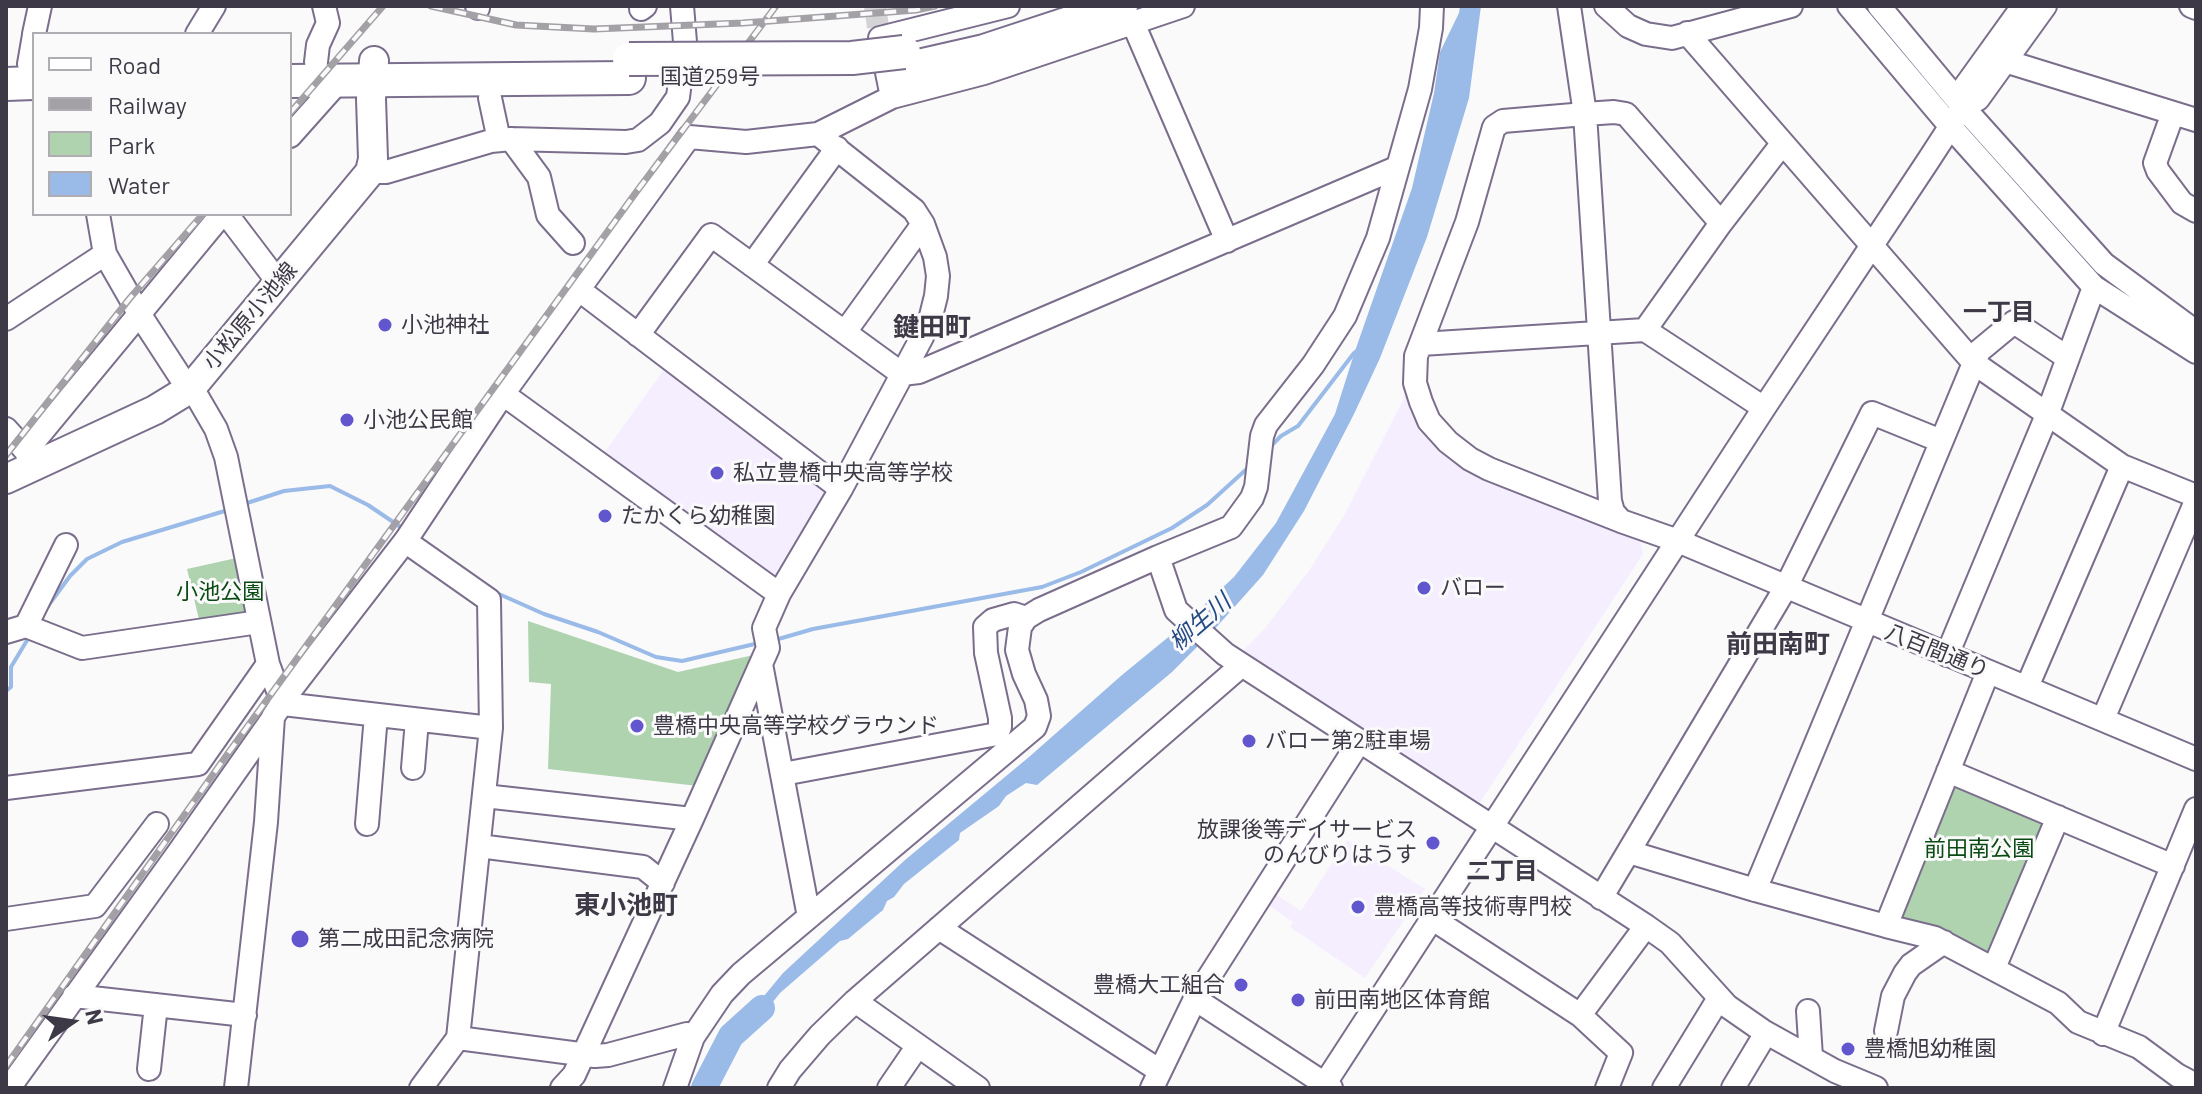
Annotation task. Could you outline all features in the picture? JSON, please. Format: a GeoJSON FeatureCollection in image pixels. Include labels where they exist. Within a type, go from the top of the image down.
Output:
{"type":"FeatureCollection","features":[{"type":"Feature","properties":{"kind":"highway","name":"国道259号"},"geometry":{"type":"LineString","coordinates":[[892,56],[975,36],[1067,6]]}},
{"type":"Feature","properties":{"kind":"highway","name":"国道259号"},"geometry":{"type":"LineString","coordinates":[[292,80],[315,68],[372,71],[629,68],[984,51],[1127,14]]}},
{"type":"Feature","properties":{"kind":"main road"},"geometry":{"type":"LineString","coordinates":[[370,172],[373,159],[372,71]]}},
{"type":"Feature","properties":{"kind":"main road","name":"小松原小池線"},"geometry":{"type":"LineString","coordinates":[[21,466],[155,410],[191,388],[370,172]]}},
{"type":"Feature","properties":{"kind":"street"},"geometry":{"type":"LineString","coordinates":[[33,32],[40,6]]}},
{"type":"Feature","properties":{"kind":"street"},"geometry":{"type":"LineString","coordinates":[[198,32],[214,6]]}},
{"type":"Feature","properties":{"kind":"street"},"geometry":{"type":"LineString","coordinates":[[292,131],[315,68],[318,45],[328,23],[324,6]]}},
{"type":"Feature","properties":{"kind":"street"},"geometry":{"type":"LineString","coordinates":[[370,172],[386,172],[505,140],[638,140],[660,123],[678,97],[685,42],[682,6]]}},
{"type":"Feature","properties":{"kind":"street"},"geometry":{"type":"LineString","coordinates":[[9,1088],[292,688],[408,536],[503,394],[689,137],[746,142],[818,134],[892,56],[1008,6]]}},
{"type":"Feature","properties":{"kind":"street"},"geometry":{"type":"LineString","coordinates":[[1183,6],[1127,14],[1227,241]]}},
{"type":"Feature","properties":{"kind":"street"},"geometry":{"type":"LineString","coordinates":[[675,1088],[693,1037],[722,994],[741,974],[1035,727],[1039,716],[1036,700],[1017,650],[1020,627],[1026,618],[1231,527],[1252,498],[1266,425],[1313,365],[1345,316],[1378,238],[1420,89],[1432,6]]}},
{"type":"Feature","properties":{"kind":"street"},"geometry":{"type":"LineString","coordinates":[[1569,6],[1585,114],[1610,501],[1613,512],[1621,521]]}},
{"type":"Feature","properties":{"kind":"street"},"geometry":{"type":"LineString","coordinates":[[1606,6],[1628,26],[1646,34],[1672,38],[1791,6]]}},
{"type":"Feature","properties":{"kind":"street"},"geometry":{"type":"LineString","coordinates":[[1849,6],[2104,264],[2196,332]]}},
{"type":"Feature","properties":{"kind":"street"},"geometry":{"type":"LineString","coordinates":[[1879,6],[1956,117],[2094,287],[2196,352]]}},
{"type":"Feature","properties":{"kind":"street"},"geometry":{"type":"LineString","coordinates":[[1956,117],[1964,88],[2023,6]]}},
{"type":"Feature","properties":{"kind":"street"},"geometry":{"type":"LineString","coordinates":[[1195,999],[1326,1087],[1491,828],[1956,117],[1978,99],[2045,6]]}},
{"type":"Feature","properties":{"kind":"street"},"geometry":{"type":"LineString","coordinates":[[1687,33],[1974,363],[2122,466],[2196,498],[2103,719]]}},
{"type":"Feature","properties":{"kind":"street"},"geometry":{"type":"LineString","coordinates":[[25,61],[32,35]]}},
{"type":"Feature","properties":{"kind":"street"},"geometry":{"type":"LineString","coordinates":[[2005,61],[2196,120]]}},
{"type":"Feature","properties":{"kind":"street"},"geometry":{"type":"LineString","coordinates":[[490,98],[505,140],[539,177],[548,215],[573,243]]}},
{"type":"Feature","properties":{"kind":"street"},"geometry":{"type":"LineString","coordinates":[[2173,113],[2155,163],[2182,203],[2196,211]]}},
{"type":"Feature","properties":{"kind":"street"},"geometry":{"type":"LineString","coordinates":[[1585,114],[1626,114],[1721,223]]}},
{"type":"Feature","properties":{"kind":"street","name":"八百間通り"},"geometry":{"type":"LineString","coordinates":[[1585,114],[1503,121],[1494,127],[1467,222],[1416,356],[1415,383],[1429,421],[1448,442],[1489,469],[1678,541],[2196,759]]}},
{"type":"Feature","properties":{"kind":"street"},"geometry":{"type":"LineString","coordinates":[[562,1088],[574,1075],[692,819],[764,647],[779,594],[841,489],[922,337],[936,296],[938,276],[935,257],[923,224],[914,210],[818,134]]}},
{"type":"Feature","properties":{"kind":"street"},"geometry":{"type":"LineString","coordinates":[[1645,330],[1782,144]]}},
{"type":"Feature","properties":{"kind":"street"},"geometry":{"type":"LineString","coordinates":[[752,265],[837,148]]}},
{"type":"Feature","properties":{"kind":"street"},"geometry":{"type":"LineString","coordinates":[[638,335],[711,235],[902,374],[919,372],[1396,168]]}},
{"type":"Feature","properties":{"kind":"street"},"geometry":{"type":"LineString","coordinates":[[98,216],[105,254],[140,315],[216,429],[226,457],[278,710],[236,1088]]}},
{"type":"Feature","properties":{"kind":"street"},"geometry":{"type":"LineString","coordinates":[[6,429],[21,466],[220,216]]}},
{"type":"Feature","properties":{"kind":"street"},"geometry":{"type":"LineString","coordinates":[[230,216],[278,282]]}},
{"type":"Feature","properties":{"kind":"street"},"geometry":{"type":"LineString","coordinates":[[845,332],[923,224]]}},
{"type":"Feature","properties":{"kind":"street"},"geometry":{"type":"LineString","coordinates":[[6,319],[105,254]]}},
{"type":"Feature","properties":{"kind":"street"},"geometry":{"type":"LineString","coordinates":[[1947,655],[2047,415],[2094,287]]}},
{"type":"Feature","properties":{"kind":"street"},"geometry":{"type":"LineString","coordinates":[[578,289],[841,489]]}},
{"type":"Feature","properties":{"kind":"street"},"geometry":{"type":"LineString","coordinates":[[1755,890],[1979,351],[2014,322],[2068,358]]}},
{"type":"Feature","properties":{"kind":"street"},"geometry":{"type":"LineString","coordinates":[[1421,344],[1645,330],[1764,408]]}},
{"type":"Feature","properties":{"kind":"street"},"geometry":{"type":"LineString","coordinates":[[503,394],[779,594]]}},
{"type":"Feature","properties":{"kind":"street"},"geometry":{"type":"LineString","coordinates":[[1601,898],[1786,587],[1872,413],[1941,441]]}},
{"type":"Feature","properties":{"kind":"street"},"geometry":{"type":"LineString","coordinates":[[2027,687],[2122,466]]}},
{"type":"Feature","properties":{"kind":"street"},"geometry":{"type":"LineString","coordinates":[[408,536],[489,600],[491,728],[458,1038],[421,1088]]}},
{"type":"Feature","properties":{"kind":"street"},"geometry":{"type":"LineString","coordinates":[[66,545],[26,630],[82,648],[259,622]]}},
{"type":"Feature","properties":{"kind":"street"},"geometry":{"type":"LineString","coordinates":[[1158,557],[1176,610],[1222,651],[1646,926],[1670,943],[1727,1006],[1766,1033],[1876,1088]]}},
{"type":"Feature","properties":{"kind":"street"},"geometry":{"type":"LineString","coordinates":[[783,774],[997,734],[1000,718],[986,653],[985,627],[993,620],[1014,614],[1026,618]]}},
{"type":"Feature","properties":{"kind":"street"},"geometry":{"type":"LineString","coordinates":[[764,647],[809,917]]}},
{"type":"Feature","properties":{"kind":"street"},"geometry":{"type":"LineString","coordinates":[[6,788],[198,764],[268,664]]}},
{"type":"Feature","properties":{"kind":"street"},"geometry":{"type":"LineString","coordinates":[[779,1088],[820,1035],[855,1001],[1242,665]]}},
{"type":"Feature","properties":{"kind":"street"},"geometry":{"type":"LineString","coordinates":[[1886,926],[1988,672]]}},
{"type":"Feature","properties":{"kind":"street"},"geometry":{"type":"LineString","coordinates":[[278,710],[376,715],[491,728]]}},
{"type":"Feature","properties":{"kind":"street"},"geometry":{"type":"LineString","coordinates":[[367,824],[376,715]]}},
{"type":"Feature","properties":{"kind":"street"},"geometry":{"type":"LineString","coordinates":[[413,768],[417,720]]}},
{"type":"Feature","properties":{"kind":"street"},"geometry":{"type":"LineString","coordinates":[[939,928],[1156,1080],[1195,999],[1359,742]]}},
{"type":"Feature","properties":{"kind":"street"},"geometry":{"type":"LineString","coordinates":[[1948,771],[2173,866]]}},
{"type":"Feature","properties":{"kind":"street"},"geometry":{"type":"LineString","coordinates":[[484,796],[692,819]]}},
{"type":"Feature","properties":{"kind":"street"},"geometry":{"type":"LineString","coordinates":[[2103,1034],[2196,809]]}},
{"type":"Feature","properties":{"kind":"street"},"geometry":{"type":"LineString","coordinates":[[1994,968],[2058,817]]}},
{"type":"Feature","properties":{"kind":"street"},"geometry":{"type":"LineString","coordinates":[[6,919],[95,906],[157,824]]}},
{"type":"Feature","properties":{"kind":"street"},"geometry":{"type":"LineString","coordinates":[[479,846],[643,867],[663,883]]}},
{"type":"Feature","properties":{"kind":"street"},"geometry":{"type":"LineString","coordinates":[[1629,852],[1755,890],[1935,938],[2058,1003],[2078,1022],[2139,1047],[2196,1085]]}},
{"type":"Feature","properties":{"kind":"street"},"geometry":{"type":"LineString","coordinates":[[1433,919],[1580,1015],[1621,1053],[1607,1088]]}},
{"type":"Feature","properties":{"kind":"street"},"geometry":{"type":"LineString","coordinates":[[1580,1015],[1646,926]]}},
{"type":"Feature","properties":{"kind":"street"},"geometry":{"type":"LineString","coordinates":[[1886,1031],[1893,996],[1905,973],[1911,965],[1944,942]]}},
{"type":"Feature","properties":{"kind":"street"},"geometry":{"type":"LineString","coordinates":[[74,996],[245,1015]]}},
{"type":"Feature","properties":{"kind":"street"},"geometry":{"type":"LineString","coordinates":[[1664,1088],[1719,998]]}},
{"type":"Feature","properties":{"kind":"street"},"geometry":{"type":"LineString","coordinates":[[855,1001],[978,1088]]}},
{"type":"Feature","properties":{"kind":"street"},"geometry":{"type":"LineString","coordinates":[[149,1069],[156,1005]]}},
{"type":"Feature","properties":{"kind":"street"},"geometry":{"type":"LineString","coordinates":[[1808,1011],[1811,1057]]}},
{"type":"Feature","properties":{"kind":"street"},"geometry":{"type":"LineString","coordinates":[[1733,1088],[1766,1033]]}},
{"type":"Feature","properties":{"kind":"street"},"geometry":{"type":"LineString","coordinates":[[458,1038],[583,1055],[608,1055],[687,1034],[693,1037]]}},
{"type":"Feature","properties":{"kind":"street"},"geometry":{"type":"LineString","coordinates":[[889,1088],[917,1047]]}},
{"type":"Feature","properties":{"kind":"shaded area","name":"私立豊橋中央高等学校"},"geometry":{"type":"Polygon","coordinates":[[[668,364],[832,488],[776,586],[601,457],[668,364]]]}},
{"type":"Feature","properties":{"kind":"shaded area"},"geometry":{"type":"Polygon","coordinates":[[[1408,390],[1420,426],[1600,519],[1602,525],[1640,541],[1643,554],[1479,804],[1472,806],[1240,654],[1266,627],[1310,569],[1345,514],[1408,390]]]}},
{"type":"Feature","properties":{"kind":"shaded area","name":"豊橋高等技術専門校"},"geometry":{"type":"Polygon","coordinates":[[[1347,840],[1425,889],[1365,978],[1290,927],[1293,922],[1264,902],[1271,891],[1301,911],[1347,840]]]}},
{"type":"Feature","properties":{"kind":"green space","name":"小池公園"},"geometry":{"type":"Polygon","coordinates":[[[241,557],[253,615],[201,628],[187,569],[241,557]]]}},
{"type":"Feature","properties":{"kind":"green space","name":"豊橋中央高等学校グラウンド"},"geometry":{"type":"Polygon","coordinates":[[[528,621],[678,672],[758,654],[698,786],[548,769],[551,684],[529,682],[528,621]]]}},
{"type":"Feature","properties":{"kind":"green space","name":"前田南公園"},"geometry":{"type":"Polygon","coordinates":[[[1959,782],[2044,818],[2047,827],[1992,952],[1986,954],[1899,920],[1949,786],[1959,782]]]}},
{"type":"Feature","properties":{"kind":"water"},"geometry":{"type":"Polygon","coordinates":[[[1460,6],[1481,6],[1469,98],[1427,237],[1380,358],[1354,414],[1304,511],[1263,575],[1172,672],[1037,785],[1026,783],[960,833],[959,840],[904,884],[887,901],[883,910],[848,939],[840,941],[780,993],[738,1046],[724,1052],[740,1025],[783,973],[905,860],[1177,630],[1234,577],[1276,523],[1335,414],[1412,188],[1440,52],[1460,6]]]}},
{"type":"Feature","properties":{"kind":"waterway"},"geometry":{"type":"LineString","coordinates":[[1268,449],[1281,436],[1298,426],[1358,350]]}},
{"type":"Feature","properties":{"kind":"waterway"},"geometry":{"type":"LineString","coordinates":[[775,640],[813,629],[1042,587],[1081,572],[1172,528],[1207,505],[1250,466]]}},
{"type":"Feature","properties":{"kind":"waterway"},"geometry":{"type":"LineString","coordinates":[[244,504],[284,491],[330,486],[368,505],[405,530]]}},
{"type":"Feature","properties":{"kind":"waterway"},"geometry":{"type":"LineString","coordinates":[[48,606],[87,559],[122,542],[228,510]]}},
{"type":"Feature","properties":{"kind":"waterway"},"geometry":{"type":"LineString","coordinates":[[488,586],[544,614],[598,632],[656,657],[682,661],[759,643]]}},
{"type":"Feature","properties":{"kind":"waterway"},"geometry":{"type":"LineString","coordinates":[[6,691],[11,687],[11,667],[29,637]]}},
{"type":"Feature","properties":{"kind":"waterway","name":"柳生川"},"geometry":{"type":"LineString","coordinates":[[704,1088],[731,1036],[762,1008]]}},
{"type":"Feature","properties":{"kind":"tunnel"},"geometry":{"type":"LineString","coordinates":[[875,6],[878,27]]}},
{"type":"Feature","properties":{"kind":"railway"},"geometry":{"type":"LineString","coordinates":[[292,111],[383,6]]}},
{"type":"Feature","properties":{"kind":"railway"},"geometry":{"type":"LineString","coordinates":[[431,6],[516,25],[594,29],[743,23],[935,6]]}},
{"type":"Feature","properties":{"kind":"railway"},"geometry":{"type":"LineString","coordinates":[[6,1066],[229,752],[637,191],[776,6]]}},
{"type":"Feature","properties":{"kind":"railway"},"geometry":{"type":"LineString","coordinates":[[6,455],[130,298],[201,216]]}},
{"type":"Feature","properties":{"kind":"place","name":"小池神社"},"geometry":{"type":"Point","coordinates":[385,325]}},
{"type":"Feature","properties":{"kind":"place","name":"小池公民館"},"geometry":{"type":"Point","coordinates":[347,420]}},
{"type":"Feature","properties":{"kind":"place","name":"私立豊橋中央高等学校"},"geometry":{"type":"Point","coordinates":[717,473]}},
{"type":"Feature","properties":{"kind":"place","name":"たかくら幼稚園"},"geometry":{"type":"Point","coordinates":[605,516]}},
{"type":"Feature","properties":{"kind":"place","name":"バロー"},"geometry":{"type":"Point","coordinates":[1424,588]}},
{"type":"Feature","properties":{"kind":"place","name":"豊橋中央高等学校グラウンド"},"geometry":{"type":"Point","coordinates":[637,726]}},
{"type":"Feature","properties":{"kind":"place","name":"バロー第2駐車場"},"geometry":{"type":"Point","coordinates":[1249,741]}},
{"type":"Feature","properties":{"kind":"place","name":"放課後等デイサービス のんびりはうす"},"geometry":{"type":"Point","coordinates":[1433,843]}},
{"type":"Feature","properties":{"kind":"place","name":"豊橋高等技術専門校"},"geometry":{"type":"Point","coordinates":[1358,907]}},
{"type":"Feature","properties":{"kind":"place","name":"第二成田記念病院"},"geometry":{"type":"Point","coordinates":[300,939]}},
{"type":"Feature","properties":{"kind":"place","name":"豊橋大工組合"},"geometry":{"type":"Point","coordinates":[1241,985]}},
{"type":"Feature","properties":{"kind":"place","name":"前田南地区体育館"},"geometry":{"type":"Point","coordinates":[1298,1000]}},
{"type":"Feature","properties":{"kind":"place","name":"豊橋旭幼稚園"},"geometry":{"type":"Point","coordinates":[1848,1049]}},
{"type":"Feature","properties":{"kind":"district","name":"一丁目"},"geometry":{"type":"Point","coordinates":[1999,312]}},
{"type":"Feature","properties":{"kind":"district","name":"鍵田町"},"geometry":{"type":"Point","coordinates":[932,327]}},
{"type":"Feature","properties":{"kind":"district","name":"前田南町"},"geometry":{"type":"Point","coordinates":[1778,644]}},
{"type":"Feature","properties":{"kind":"district","name":"二丁目"},"geometry":{"type":"Point","coordinates":[1502,871]}},
{"type":"Feature","properties":{"kind":"district","name":"東小池町"},"geometry":{"type":"Point","coordinates":[626,905]}}]}
